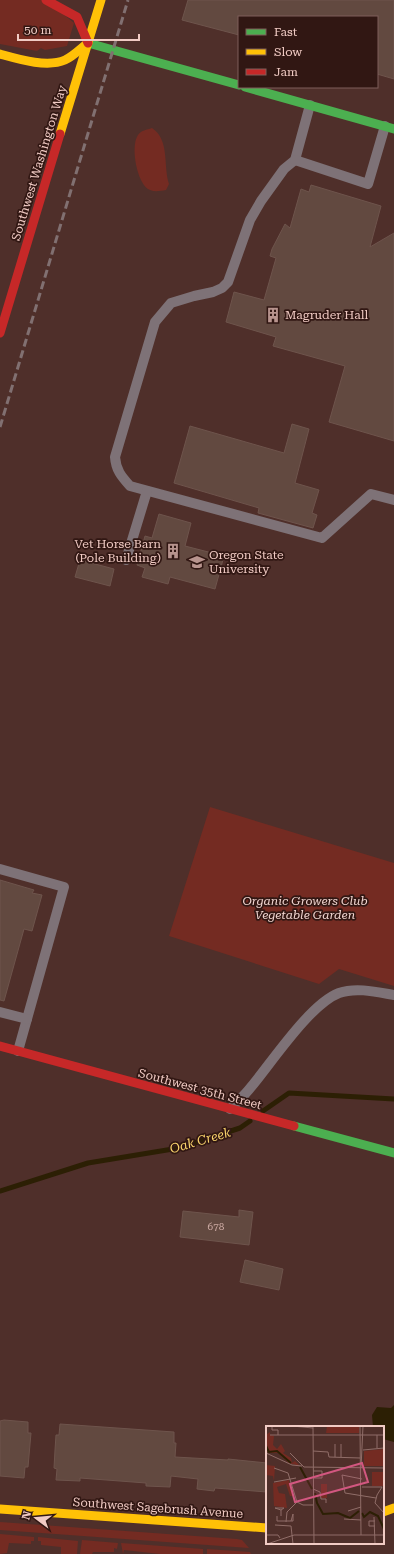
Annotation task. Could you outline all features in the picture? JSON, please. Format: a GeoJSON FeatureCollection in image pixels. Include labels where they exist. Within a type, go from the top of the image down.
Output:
{"type":"FeatureCollection","features":[{"type":"Feature","properties":{"kind":"street"},"geometry":{"type":"LineString","coordinates":[[46,0],[77,17],[88,42]]}},
{"type":"Feature","properties":{"kind":"street","name":"Southwest Washington Way"},"geometry":{"type":"LineString","coordinates":[[0,333],[101,0]]}},
{"type":"Feature","properties":{"kind":"street"},"geometry":{"type":"LineString","coordinates":[[0,54],[40,61],[64,60],[88,42]]}},
{"type":"Feature","properties":{"kind":"street"},"geometry":{"type":"LineString","coordinates":[[88,42],[238,85]]}},
{"type":"Feature","properties":{"kind":"street"},"geometry":{"type":"LineString","coordinates":[[249,88],[390,128]]}},
{"type":"Feature","properties":{"kind":"street","name":"Southwest 35th Street"},"geometry":{"type":"LineString","coordinates":[[0,1046],[394,1153]]}},
{"type":"Feature","properties":{"kind":"street"},"geometry":{"type":"LineString","coordinates":[[384,1512],[394,1508]]}},
{"type":"Feature","properties":{"kind":"street","name":"Southwest Sagebrush Avenue"},"geometry":{"type":"LineString","coordinates":[[0,1509],[266,1528]]}},
{"type":"Feature","properties":{"kind":"lane"},"geometry":{"type":"LineString","coordinates":[[310,105],[295,160],[284,169],[261,201],[250,220],[228,282],[222,288],[213,292],[171,303],[155,322],[115,457],[119,473],[130,486],[322,538],[371,494],[394,500]]}},
{"type":"Feature","properties":{"kind":"lane"},"geometry":{"type":"LineString","coordinates":[[295,160],[368,184],[390,128]]}},
{"type":"Feature","properties":{"kind":"lane"},"geometry":{"type":"LineString","coordinates":[[126,560],[147,491]]}},
{"type":"Feature","properties":{"kind":"lane"},"geometry":{"type":"LineString","coordinates":[[0,869],[64,887],[18,1051]]}},
{"type":"Feature","properties":{"kind":"lane"},"geometry":{"type":"LineString","coordinates":[[230,1109],[250,1089],[301,1025],[317,1008],[338,994],[355,991],[394,995]]}},
{"type":"Feature","properties":{"kind":"lane"},"geometry":{"type":"LineString","coordinates":[[0,1012],[27,1019]]}},
{"type":"Feature","properties":{"kind":"green space"},"geometry":{"type":"Polygon","coordinates":[[[0,0],[46,0],[74,23],[67,46],[45,50],[41,48],[37,51],[0,44],[0,0]]]}},
{"type":"Feature","properties":{"kind":"green space"},"geometry":{"type":"Polygon","coordinates":[[[152,128],[158,133],[164,146],[169,184],[166,190],[154,191],[145,187],[136,165],[135,148],[138,135],[144,130],[152,128]]]}},
{"type":"Feature","properties":{"kind":"green space","name":"Organic Growers Club Vegetable Garden"},"geometry":{"type":"Polygon","coordinates":[[[210,807],[394,863],[394,986],[339,969],[319,984],[169,936],[210,807]]]}},
{"type":"Feature","properties":{"kind":"green space"},"geometry":{"type":"Polygon","coordinates":[[[0,1522],[237,1539],[242,1540],[249,1548],[0,1530],[0,1522]]]}},
{"type":"Feature","properties":{"kind":"green space"},"geometry":{"type":"Polygon","coordinates":[[[0,1534],[34,1537],[34,1541],[31,1541],[31,1544],[9,1543],[7,1553],[0,1554],[0,1534]]]}},
{"type":"Feature","properties":{"kind":"green space"},"geometry":{"type":"Polygon","coordinates":[[[38,1537],[78,1541],[77,1554],[61,1554],[61,1547],[41,1545],[41,1541],[38,1541],[38,1537]]]}},
{"type":"Feature","properties":{"kind":"green space"},"geometry":{"type":"Polygon","coordinates":[[[82,1540],[118,1543],[117,1549],[114,1548],[114,1552],[93,1552],[92,1554],[80,1554],[82,1540]]]}},
{"type":"Feature","properties":{"kind":"green space"},"geometry":{"type":"Polygon","coordinates":[[[121,1543],[203,1549],[203,1554],[160,1554],[124,1550],[123,1554],[121,1543]]]}},
{"type":"Feature","properties":{"kind":"green space"},"geometry":{"type":"Polygon","coordinates":[[[207,1549],[250,1552],[251,1554],[207,1554],[207,1549]]]}},
{"type":"Feature","properties":{"kind":"shaded area"},"geometry":{"type":"Polygon","coordinates":[[[394,1405],[394,1442],[384,1439],[384,1426],[373,1426],[372,1415],[377,1407],[391,1408],[394,1405]]]}},
{"type":"Feature","properties":{"kind":"building"},"geometry":{"type":"Polygon","coordinates":[[[188,0],[394,0],[394,79],[378,74],[378,16],[238,16],[238,35],[182,20],[188,0]]]}},
{"type":"Feature","properties":{"kind":"building","name":"Magruder Hall"},"geometry":{"type":"Polygon","coordinates":[[[311,185],[381,206],[370,247],[394,233],[394,441],[329,422],[345,366],[273,346],[276,337],[226,322],[234,292],[264,300],[276,258],[270,256],[272,249],[285,224],[290,228],[301,189],[309,192],[311,185]]]}},
{"type":"Feature","properties":{"kind":"building"},"geometry":{"type":"Polygon","coordinates":[[[292,424],[309,429],[295,483],[319,490],[312,513],[317,515],[313,528],[258,513],[259,508],[174,483],[190,426],[284,453],[292,424]]]}},
{"type":"Feature","properties":{"kind":"building","name":"Vet Horse Barn (Pole Building)"},"geometry":{"type":"Polygon","coordinates":[[[159,514],[191,523],[185,546],[224,556],[215,589],[170,577],[168,584],[142,577],[145,568],[137,565],[145,536],[152,538],[159,514]]]}},
{"type":"Feature","properties":{"kind":"building"},"geometry":{"type":"Polygon","coordinates":[[[80,560],[114,569],[110,586],[75,577],[80,560]]]}},
{"type":"Feature","properties":{"kind":"building"},"geometry":{"type":"Polygon","coordinates":[[[0,880],[34,890],[32,893],[42,895],[32,931],[24,929],[4,1001],[0,1000],[0,880]]]}},
{"type":"Feature","properties":{"kind":"building"},"geometry":{"type":"Polygon","coordinates":[[[239,1210],[253,1212],[249,1245],[180,1237],[183,1211],[239,1217],[239,1210]]]}},
{"type":"Feature","properties":{"kind":"building"},"geometry":{"type":"Polygon","coordinates":[[[245,1260],[283,1269],[279,1290],[240,1282],[245,1260]]]}},
{"type":"Feature","properties":{"kind":"building"},"geometry":{"type":"Polygon","coordinates":[[[0,1421],[28,1422],[28,1433],[31,1433],[28,1467],[25,1467],[24,1478],[0,1476],[0,1421]]]}},
{"type":"Feature","properties":{"kind":"building"},"geometry":{"type":"Polygon","coordinates":[[[60,1424],[174,1432],[174,1443],[176,1443],[175,1457],[228,1459],[266,1463],[266,1492],[215,1488],[214,1491],[197,1489],[198,1479],[171,1476],[170,1487],[146,1486],[146,1483],[80,1478],[80,1481],[56,1480],[57,1469],[54,1468],[56,1435],[59,1435],[60,1424]]]}},
{"type":"Feature","properties":{"kind":"waterway","name":"Oak Creek"},"geometry":{"type":"LineString","coordinates":[[263,1111],[289,1093],[394,1099]]}},
{"type":"Feature","properties":{"kind":"waterway","name":"Oak Creek"},"geometry":{"type":"LineString","coordinates":[[0,1191],[88,1163],[179,1148],[240,1128],[250,1121]]}},
{"type":"Feature","properties":{"kind":"railway"},"geometry":{"type":"LineString","coordinates":[[0,427],[128,0]]}},
{"type":"Feature","properties":{"kind":"traffic: fast"},"geometry":{"type":"LineString","coordinates":[[88,43],[238,85]]}},
{"type":"Feature","properties":{"kind":"traffic: fast"},"geometry":{"type":"LineString","coordinates":[[249,88],[394,129]]}},
{"type":"Feature","properties":{"kind":"traffic: fast"},"geometry":{"type":"LineString","coordinates":[[294,1126],[394,1153]]}},
{"type":"Feature","properties":{"kind":"traffic: slow"},"geometry":{"type":"LineString","coordinates":[[60,134],[101,0]]}},
{"type":"Feature","properties":{"kind":"traffic: slow"},"geometry":{"type":"LineString","coordinates":[[0,54],[32,62],[50,63],[65,60],[88,43]]}},
{"type":"Feature","properties":{"kind":"traffic: slow"},"geometry":{"type":"LineString","coordinates":[[384,1512],[394,1508]]}},
{"type":"Feature","properties":{"kind":"traffic: slow"},"geometry":{"type":"LineString","coordinates":[[0,1509],[266,1528]]}},
{"type":"Feature","properties":{"kind":"traffic: jam"},"geometry":{"type":"LineString","coordinates":[[46,0],[77,17],[88,43]]}},
{"type":"Feature","properties":{"kind":"traffic: jam"},"geometry":{"type":"LineString","coordinates":[[0,333],[60,134]]}},
{"type":"Feature","properties":{"kind":"traffic: jam"},"geometry":{"type":"LineString","coordinates":[[0,1046],[294,1126]]}},
{"type":"Feature","properties":{"kind":"place","name":"Magruder Hall"},"geometry":{"type":"Point","coordinates":[273,315]}},
{"type":"Feature","properties":{"kind":"place","name":"Vet Horse Barn (Pole Building)"},"geometry":{"type":"Point","coordinates":[173,551]}},
{"type":"Feature","properties":{"kind":"place","name":"Oregon State University"},"geometry":{"type":"Point","coordinates":[197,562]}}]}
